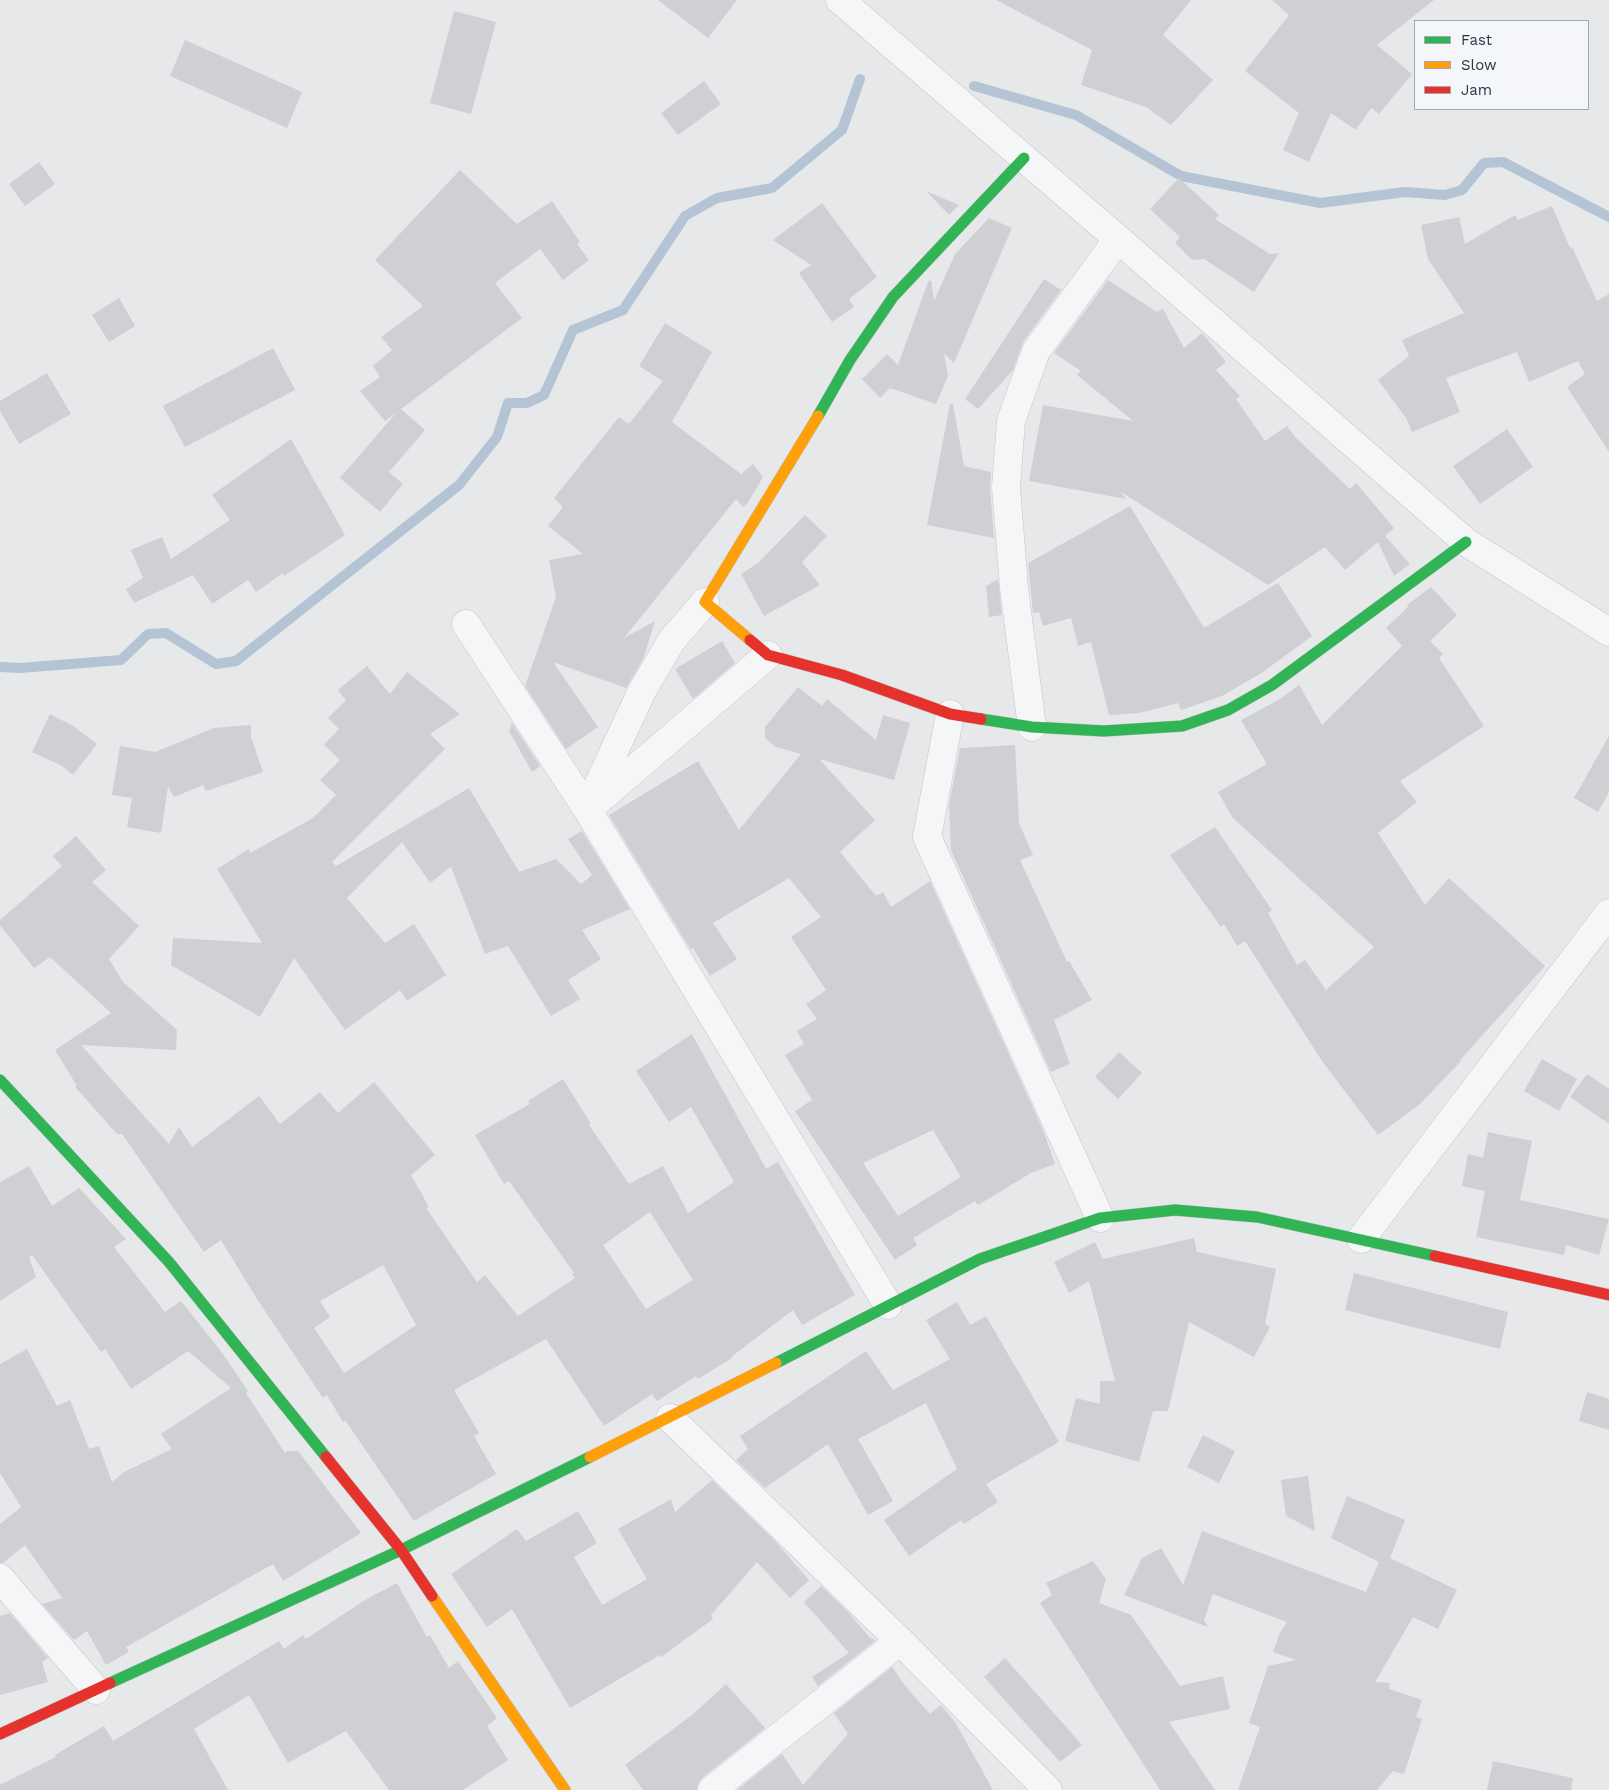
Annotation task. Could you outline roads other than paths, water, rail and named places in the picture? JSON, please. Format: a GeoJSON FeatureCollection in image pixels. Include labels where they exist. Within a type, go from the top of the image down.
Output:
{"type":"FeatureCollection","features":[{"type":"Feature","properties":{"kind":"street"},"geometry":{"type":"LineString","coordinates":[[840,0],[1466,542],[1609,632]]}},
{"type":"Feature","properties":{"kind":"street"},"geometry":{"type":"LineString","coordinates":[[588,809],[642,691],[672,640],[705,602],[800,447],[850,360],[893,298],[1024,158]]}},
{"type":"Feature","properties":{"kind":"street"},"geometry":{"type":"LineString","coordinates":[[1032,727],[1014,588],[1007,496],[1011,421],[1036,352],[1118,239]]}},
{"type":"Feature","properties":{"kind":"street"},"geometry":{"type":"LineString","coordinates":[[705,602],[768,656],[842,675],[950,714],[1032,727],[1104,731],[1182,726],[1228,710],[1272,685],[1466,542]]}},
{"type":"Feature","properties":{"kind":"street"},"geometry":{"type":"LineString","coordinates":[[466,624],[588,809],[888,1305]]}},
{"type":"Feature","properties":{"kind":"street"},"geometry":{"type":"LineString","coordinates":[[588,809],[768,656]]}},
{"type":"Feature","properties":{"kind":"street"},"geometry":{"type":"LineString","coordinates":[[950,714],[927,837],[1100,1218]]}},
{"type":"Feature","properties":{"kind":"street"},"geometry":{"type":"LineString","coordinates":[[1361,1239],[1609,913]]}},
{"type":"Feature","properties":{"kind":"street"},"geometry":{"type":"LineString","coordinates":[[0,1080],[169,1262],[401,1550],[565,1790]]}},
{"type":"Feature","properties":{"kind":"street"},"geometry":{"type":"LineString","coordinates":[[0,1734],[401,1550],[670,1418],[980,1259],[1100,1218],[1175,1210],[1257,1218],[1361,1239],[1609,1295]]}},
{"type":"Feature","properties":{"kind":"street"},"geometry":{"type":"LineString","coordinates":[[670,1418],[900,1641],[1048,1790]]}},
{"type":"Feature","properties":{"kind":"street"},"geometry":{"type":"LineString","coordinates":[[0,1578],[96,1690]]}},
{"type":"Feature","properties":{"kind":"street"},"geometry":{"type":"LineString","coordinates":[[712,1790],[900,1641]]}},
{"type":"Feature","properties":{"kind":"waterway"},"geometry":{"type":"LineString","coordinates":[[0,667],[20,668],[121,660],[148,634],[166,633],[216,664],[236,661],[459,485],[497,437],[508,403],[527,403],[544,395],[573,330],[623,310],[685,216],[717,198],[772,188],[842,130],[860,79]]}},
{"type":"Feature","properties":{"kind":"waterway"},"geometry":{"type":"LineString","coordinates":[[974,86],[1076,115],[1181,176],[1320,203],[1405,192],[1445,195],[1462,190],[1484,163],[1503,162],[1609,217]]}}]}
